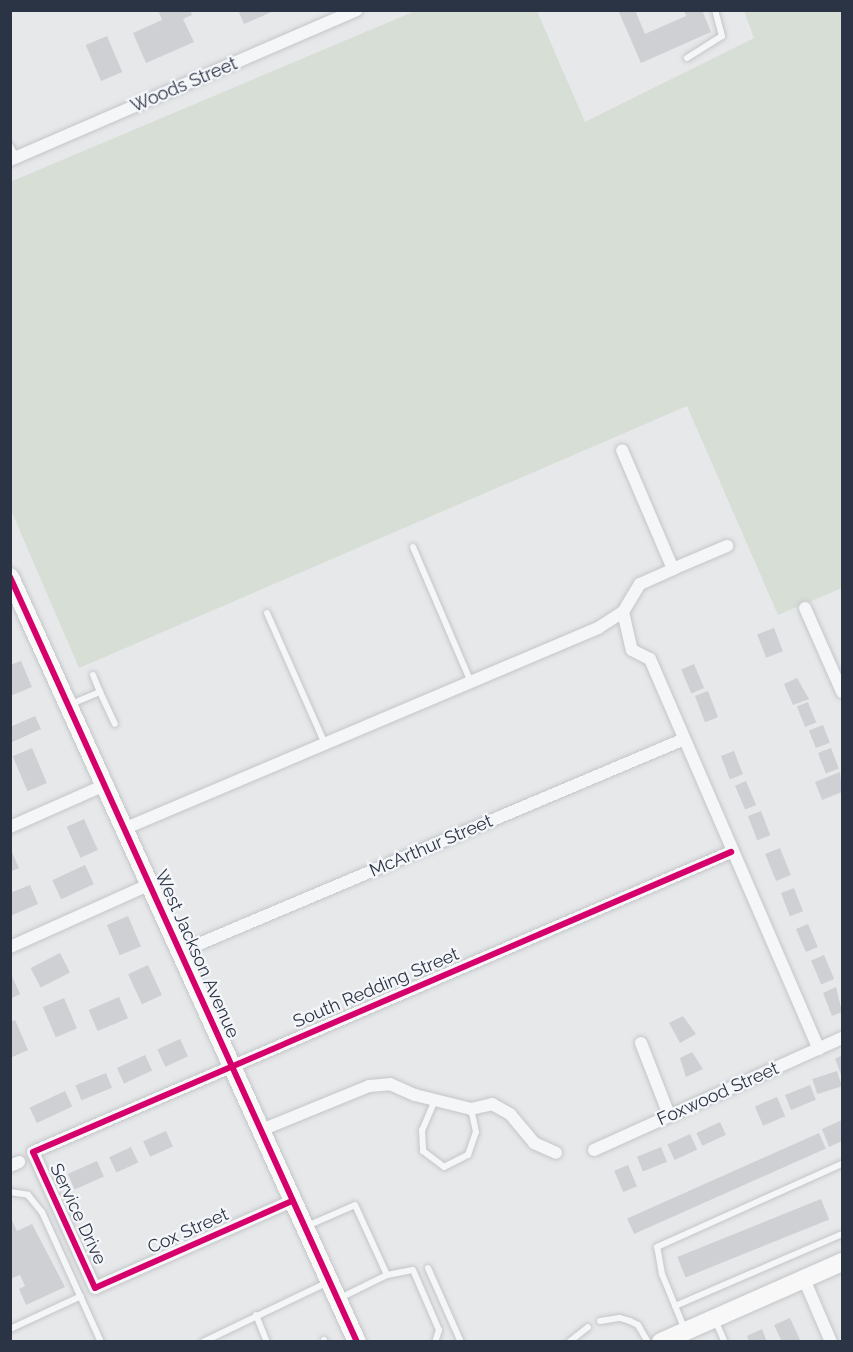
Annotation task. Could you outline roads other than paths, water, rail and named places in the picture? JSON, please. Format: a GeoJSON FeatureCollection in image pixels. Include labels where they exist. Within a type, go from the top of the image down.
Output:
{"type":"FeatureCollection","features":[{"type":"Feature","properties":{"kind":"street","name":"Woods Street"},"geometry":{"type":"LineString","coordinates":[[13,159],[357,10]]}},
{"type":"Feature","properties":{"kind":"street"},"geometry":{"type":"LineString","coordinates":[[622,450],[673,569]]}},
{"type":"Feature","properties":{"kind":"street"},"geometry":{"type":"LineString","coordinates":[[126,828],[598,628],[623,612],[640,584],[727,546]]}},
{"type":"Feature","properties":{"kind":"street","name":"West Jackson Avenue"},"geometry":{"type":"LineString","coordinates":[[10,578],[126,828],[259,1131],[357,1341]]}},
{"type":"Feature","properties":{"kind":"street"},"geometry":{"type":"LineString","coordinates":[[805,608],[839,676],[843,692]]}},
{"type":"Feature","properties":{"kind":"street"},"geometry":{"type":"LineString","coordinates":[[623,612],[632,650],[650,659],[682,740],[819,1048]]}},
{"type":"Feature","properties":{"kind":"street","name":"McArthur Street"},"geometry":{"type":"LineString","coordinates":[[180,952],[682,740]]}},
{"type":"Feature","properties":{"kind":"street"},"geometry":{"type":"LineString","coordinates":[[12,824],[105,785]]}},
{"type":"Feature","properties":{"kind":"street","name":"South Redding Street"},"geometry":{"type":"LineString","coordinates":[[33,1152],[731,852]]}},
{"type":"Feature","properties":{"kind":"street"},"geometry":{"type":"LineString","coordinates":[[10,946],[150,884]]}},
{"type":"Feature","properties":{"kind":"street","name":"Foxwood Street"},"geometry":{"type":"LineString","coordinates":[[594,1150],[843,1038]]}},
{"type":"Feature","properties":{"kind":"street"},"geometry":{"type":"LineString","coordinates":[[641,1043],[669,1115]]}},
{"type":"Feature","properties":{"kind":"street"},"geometry":{"type":"LineString","coordinates":[[259,1131],[369,1086],[390,1084],[435,1100],[471,1108],[492,1104],[510,1114],[534,1143],[555,1153]]}},
{"type":"Feature","properties":{"kind":"street","name":"Service Drive"},"geometry":{"type":"LineString","coordinates":[[33,1152],[95,1288]]}},
{"type":"Feature","properties":{"kind":"street","name":"Cox Street"},"geometry":{"type":"LineString","coordinates":[[95,1288],[292,1202]]}},
{"type":"Feature","properties":{"kind":"street"},"geometry":{"type":"LineString","coordinates":[[661,1341],[843,1262]]}},
{"type":"Feature","properties":{"kind":"street"},"geometry":{"type":"LineString","coordinates":[[804,1279],[831,1341]]}},
{"type":"Feature","properties":{"kind":"lane"},"geometry":{"type":"LineString","coordinates":[[687,57],[722,36],[715,10]]}},
{"type":"Feature","properties":{"kind":"lane"},"geometry":{"type":"LineString","coordinates":[[10,146],[13,159]]}},
{"type":"Feature","properties":{"kind":"lane"},"geometry":{"type":"LineString","coordinates":[[413,547],[471,682]]}},
{"type":"Feature","properties":{"kind":"lane"},"geometry":{"type":"LineString","coordinates":[[267,613],[325,745]]}},
{"type":"Feature","properties":{"kind":"lane"},"geometry":{"type":"LineString","coordinates":[[93,675],[115,724]]}},
{"type":"Feature","properties":{"kind":"lane"},"geometry":{"type":"LineString","coordinates":[[68,705],[100,692]]}},
{"type":"Feature","properties":{"kind":"lane"},"geometry":{"type":"LineString","coordinates":[[435,1100],[422,1130],[423,1151],[444,1167],[468,1155],[476,1132],[471,1108]]}},
{"type":"Feature","properties":{"kind":"lane"},"geometry":{"type":"LineString","coordinates":[[686,1331],[657,1258],[657,1247],[843,1164]]}},
{"type":"Feature","properties":{"kind":"lane"},"geometry":{"type":"LineString","coordinates":[[10,1192],[28,1195],[42,1212],[101,1341]]}},
{"type":"Feature","properties":{"kind":"lane"},"geometry":{"type":"LineString","coordinates":[[304,1227],[355,1205],[387,1275]]}},
{"type":"Feature","properties":{"kind":"lane"},"geometry":{"type":"LineString","coordinates":[[675,1306],[843,1234]]}},
{"type":"Feature","properties":{"kind":"lane"},"geometry":{"type":"LineString","coordinates":[[428,1268],[461,1341]]}},
{"type":"Feature","properties":{"kind":"lane"},"geometry":{"type":"LineString","coordinates":[[338,1299],[387,1275],[413,1270],[439,1330],[435,1341]]}},
{"type":"Feature","properties":{"kind":"lane"},"geometry":{"type":"LineString","coordinates":[[203,1341],[330,1282]]}},
{"type":"Feature","properties":{"kind":"lane"},"geometry":{"type":"LineString","coordinates":[[10,1329],[81,1296]]}},
{"type":"Feature","properties":{"kind":"lane"},"geometry":{"type":"LineString","coordinates":[[256,1315],[267,1341]]}},
{"type":"Feature","properties":{"kind":"lane"},"geometry":{"type":"LineString","coordinates":[[600,1321],[620,1318],[630,1321],[638,1325],[648,1341]]}},
{"type":"Feature","properties":{"kind":"lane"},"geometry":{"type":"LineString","coordinates":[[714,1318],[724,1341]]}},
{"type":"Feature","properties":{"kind":"lane"},"geometry":{"type":"LineString","coordinates":[[569,1341],[588,1327]]}}]}
